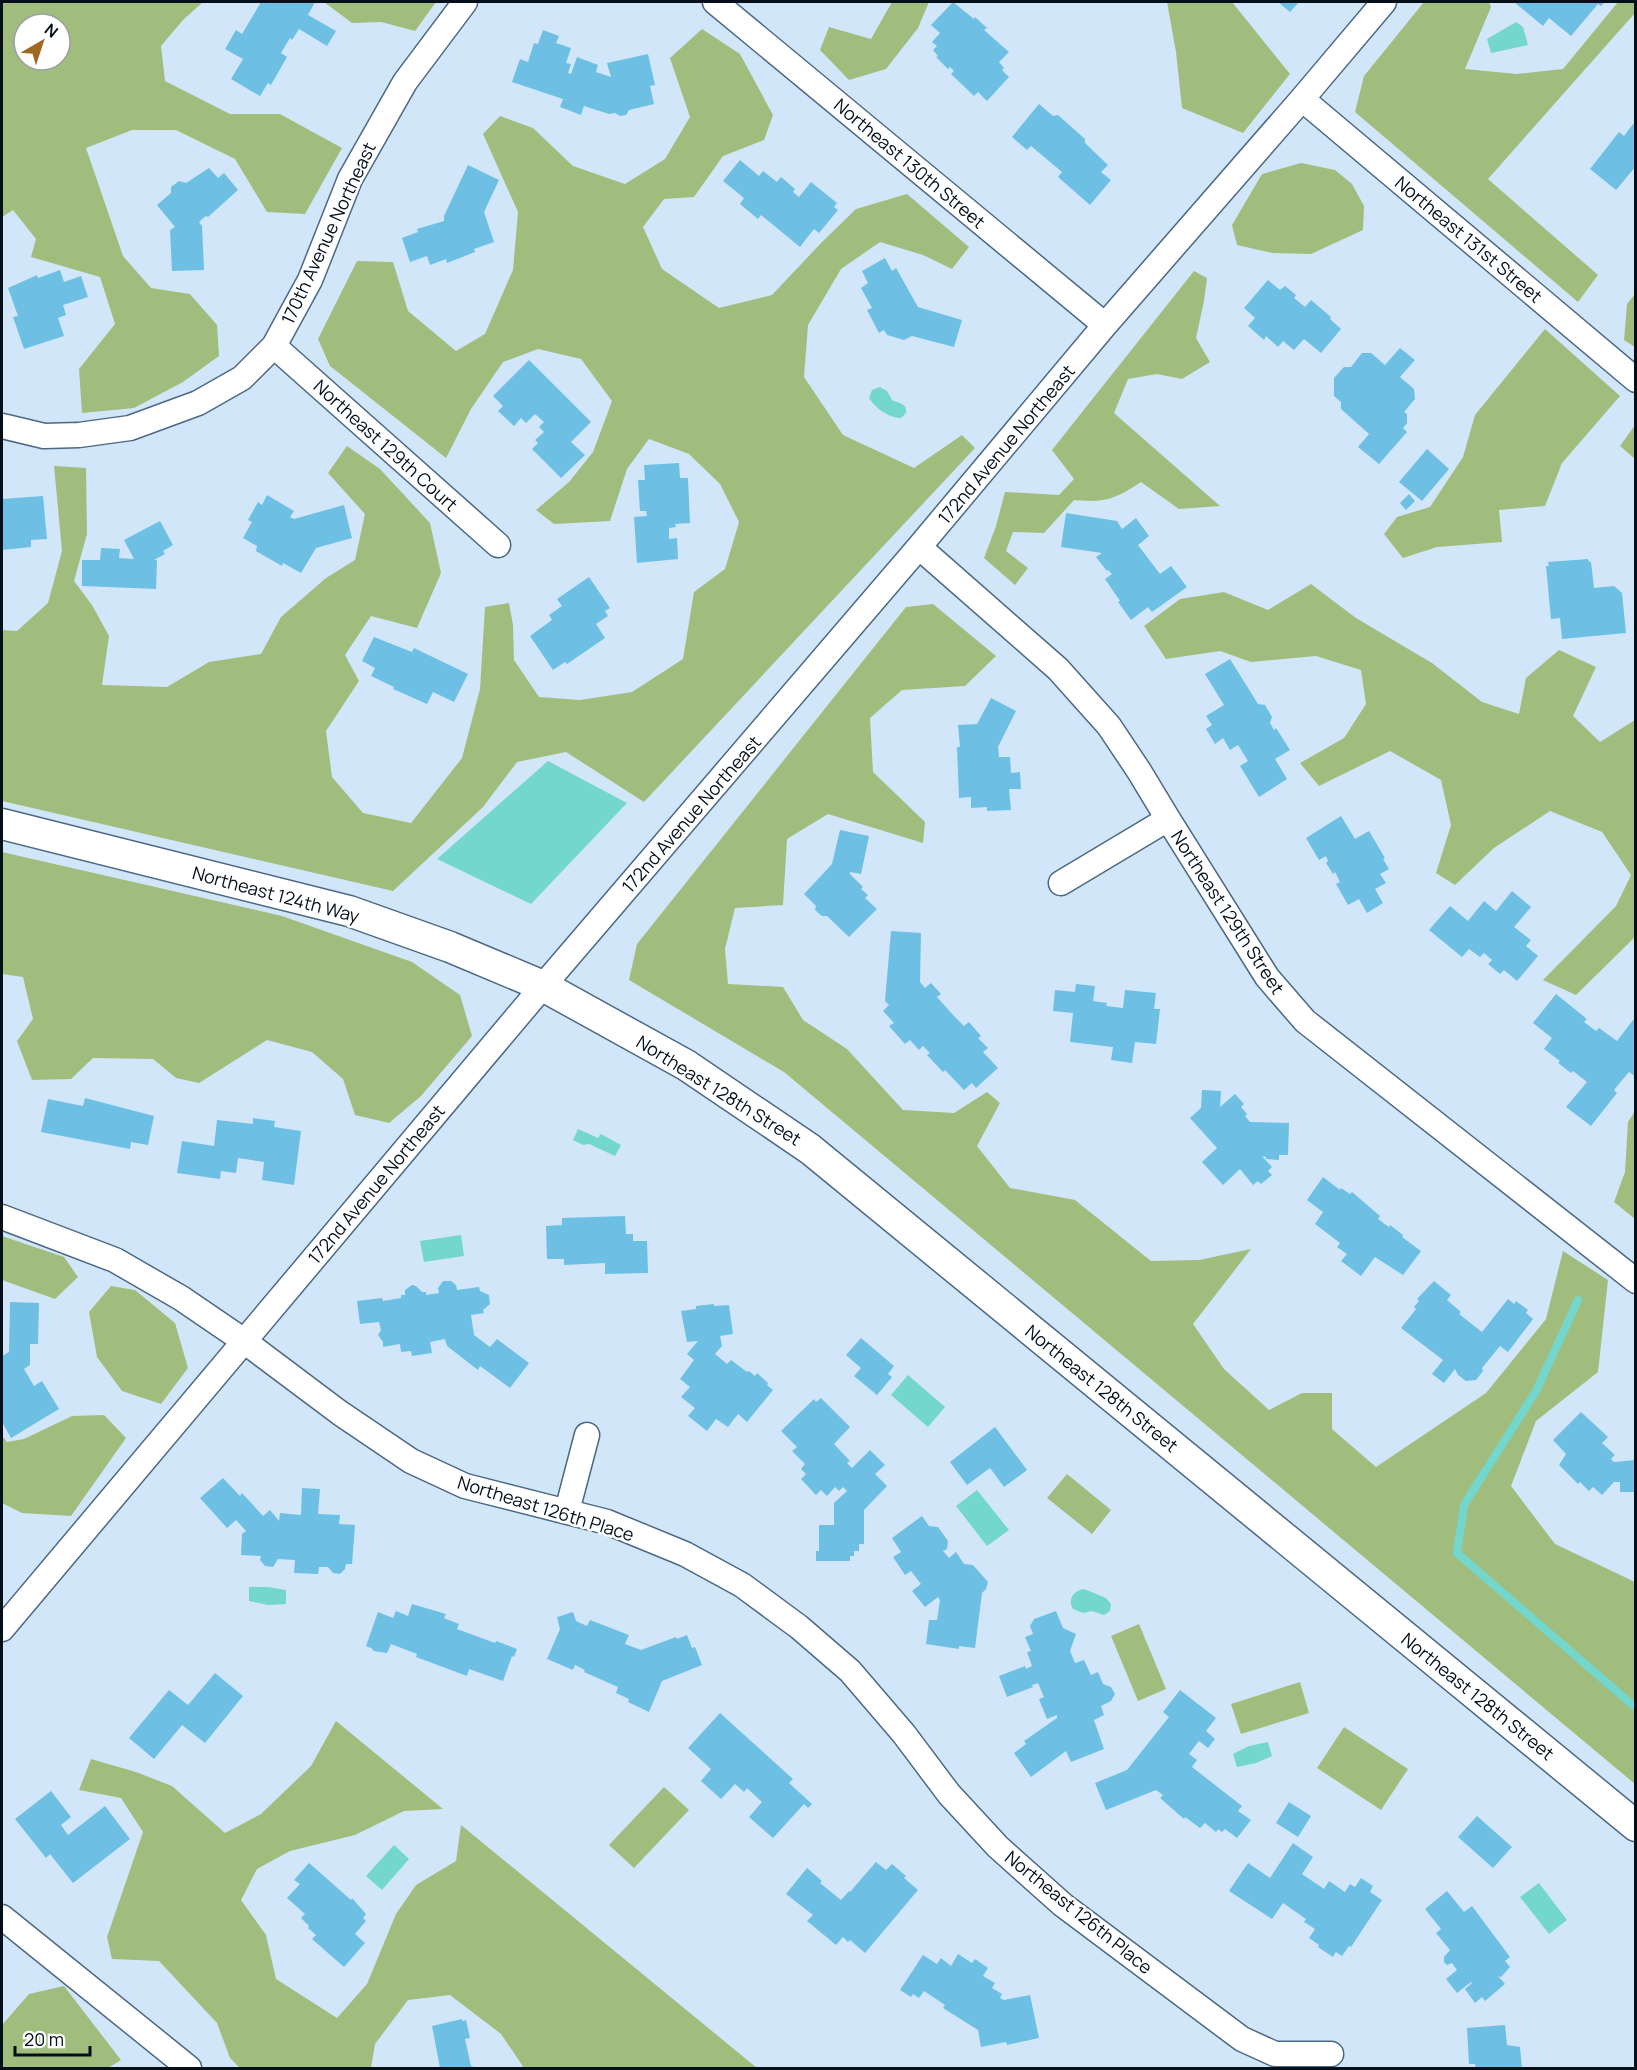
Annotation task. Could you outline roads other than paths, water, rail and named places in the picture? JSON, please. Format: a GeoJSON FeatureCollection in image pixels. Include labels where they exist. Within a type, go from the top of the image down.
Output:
{"type":"FeatureCollection","features":[{"type":"Feature","properties":{"kind":"street","name":"170th Avenue Northeast"},"geometry":{"type":"LineString","coordinates":[[2,426],[44,436],[80,435],[130,428],[198,403],[242,378],[274,346],[310,280],[350,179],[405,82],[465,2]]}},
{"type":"Feature","properties":{"kind":"street","name":"Northeast 130th Street"},"geometry":{"type":"LineString","coordinates":[[715,2],[1105,325]]}},
{"type":"Feature","properties":{"kind":"street","name":"172nd Avenue Northeast"},"geometry":{"type":"LineString","coordinates":[[2,1629],[543,986],[919,547],[1105,325],[1384,2]]}},
{"type":"Feature","properties":{"kind":"street","name":"Northeast 131st Street"},"geometry":{"type":"LineString","coordinates":[[1302,99],[1635,380]]}},
{"type":"Feature","properties":{"kind":"street","name":"Northeast 129th Court"},"geometry":{"type":"LineString","coordinates":[[274,346],[498,545]]}},
{"type":"Feature","properties":{"kind":"street","name":"Northeast 129th Street"},"geometry":{"type":"LineString","coordinates":[[919,547],[1058,669],[1109,726],[1267,977],[1305,1021],[1635,1281]]}},
{"type":"Feature","properties":{"kind":"street"},"geometry":{"type":"LineString","coordinates":[[1061,883],[1168,819]]}},
{"type":"Feature","properties":{"kind":"street","name":"Northeast 124th Way"},"geometry":{"type":"LineString","coordinates":[[2,824],[349,911],[450,947],[543,986]]}},
{"type":"Feature","properties":{"kind":"street","name":"Northeast 128th Street"},"geometry":{"type":"LineString","coordinates":[[543,986],[686,1065],[810,1149],[1635,1826]]}},
{"type":"Feature","properties":{"kind":"street","name":"Northeast 126th Place"},"geometry":{"type":"LineString","coordinates":[[2,1217],[115,1260],[182,1298],[340,1413],[411,1461],[465,1486],[607,1522],[685,1554],[742,1585],[799,1627],[850,1671],[904,1734],[956,1802],[998,1847],[1064,1905],[1242,2039],[1275,2054],[1331,2054]]}},
{"type":"Feature","properties":{"kind":"street"},"geometry":{"type":"LineString","coordinates":[[567,1511],[587,1435]]}},
{"type":"Feature","properties":{"kind":"street"},"geometry":{"type":"LineString","coordinates":[[2,1917],[189,2068]]}},
{"type":"Feature","properties":{"kind":"waterway"},"geometry":{"type":"LineString","coordinates":[[1578,1300],[1536,1391],[1464,1505],[1457,1553],[1636,1708]]}}]}
